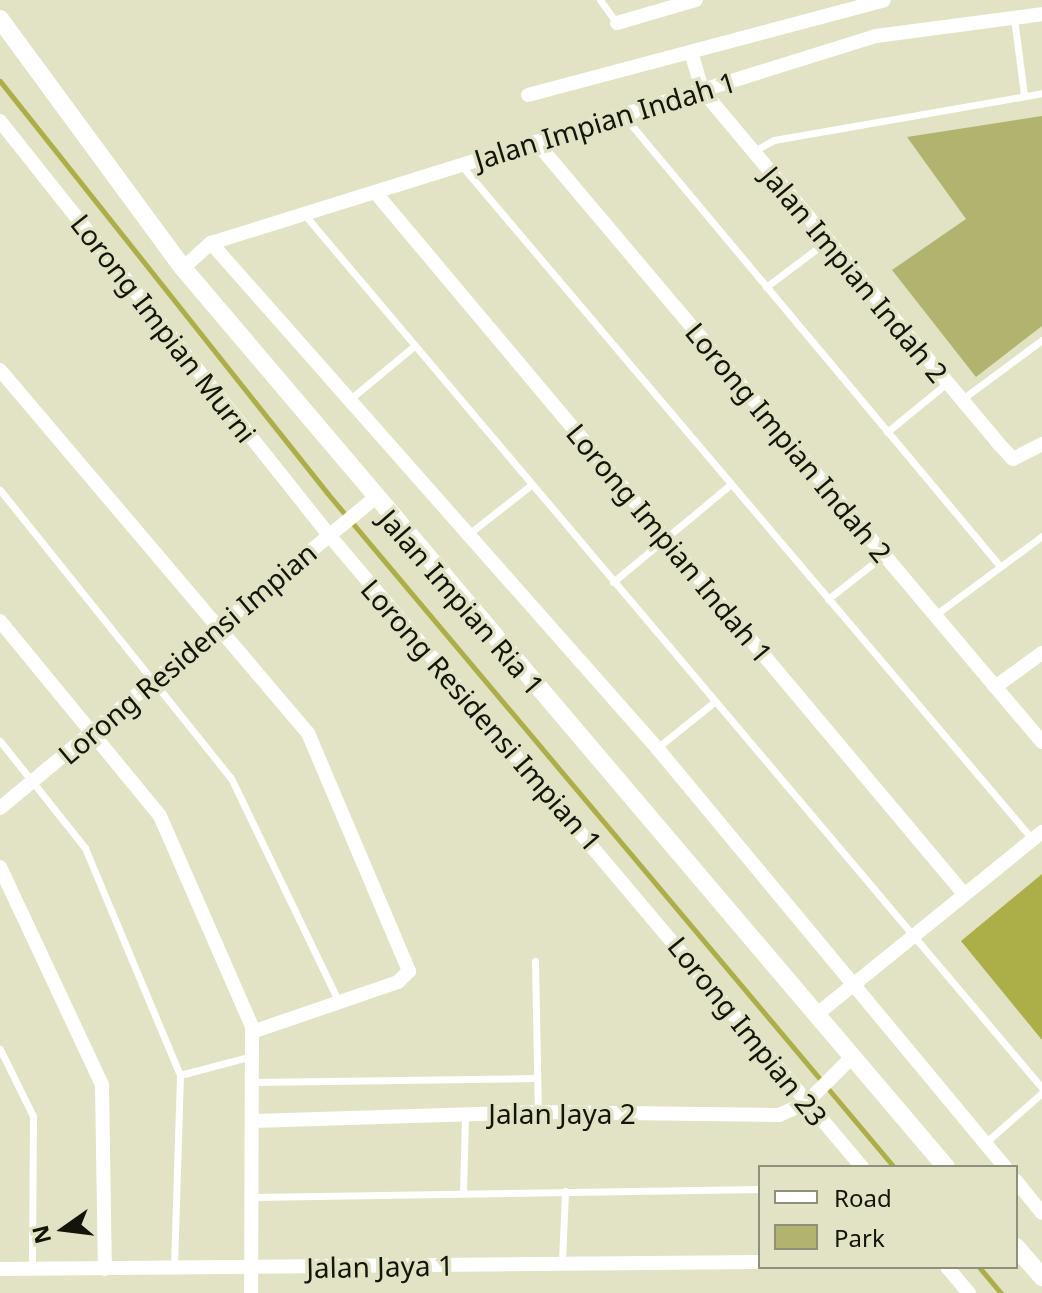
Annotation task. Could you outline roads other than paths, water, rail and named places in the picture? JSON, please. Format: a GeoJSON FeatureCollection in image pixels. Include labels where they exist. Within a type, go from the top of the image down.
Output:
{"type":"FeatureCollection","features":[{"type":"Feature","properties":{"kind":"street"},"geometry":{"type":"LineString","coordinates":[[617,23],[696,0]]}},
{"type":"Feature","properties":{"kind":"street","name":"Jalan Impian Indah 1"},"geometry":{"type":"LineString","coordinates":[[528,95],[692,55],[884,0]]}},
{"type":"Feature","properties":{"kind":"street","name":"Jalan Impian Indah 1"},"geometry":{"type":"LineString","coordinates":[[183,268],[211,243],[876,36],[1042,14]]}},
{"type":"Feature","properties":{"kind":"street","name":"Jalan Impian Ria 1"},"geometry":{"type":"LineString","coordinates":[[0,19],[183,268],[374,499],[944,1165]]}},
{"type":"Feature","properties":{"kind":"street","name":"Jalan Impian Indah 2"},"geometry":{"type":"LineString","coordinates":[[692,55],[702,90],[1013,459],[1042,444]]}},
{"type":"Feature","properties":{"kind":"street","name":"Lorong Impian Murni"},"geometry":{"type":"LineString","coordinates":[[0,121],[334,531]]}},
{"type":"Feature","properties":{"kind":"street","name":"Lorong Impian Indah 2"},"geometry":{"type":"LineString","coordinates":[[536,142],[995,687],[1039,734]]}},
{"type":"Feature","properties":{"kind":"street","name":"Lorong Impian Indah 1"},"geometry":{"type":"LineString","coordinates":[[375,192],[964,894]]}},
{"type":"Feature","properties":{"kind":"street","name":"Jalan Impian Ria 1"},"geometry":{"type":"LineString","coordinates":[[211,243],[465,537],[657,748],[1003,1165]]}},
{"type":"Feature","properties":{"kind":"street"},"geometry":{"type":"LineString","coordinates":[[0,370],[308,733],[409,971],[340,1004],[252,1032]]}},
{"type":"Feature","properties":{"kind":"street","name":"Lorong Residensi Impian"},"geometry":{"type":"LineString","coordinates":[[0,808],[374,499]]}},
{"type":"Feature","properties":{"kind":"street","name":"Lorong Residensi Impian 1"},"geometry":{"type":"LineString","coordinates":[[334,531],[636,894]]}},
{"type":"Feature","properties":{"kind":"street"},"geometry":{"type":"LineString","coordinates":[[0,621],[160,816],[252,1032],[251,1293]]}},
{"type":"Feature","properties":{"kind":"street"},"geometry":{"type":"LineString","coordinates":[[995,687],[1042,653]]}},
{"type":"Feature","properties":{"kind":"street"},"geometry":{"type":"LineString","coordinates":[[816,1015],[1037,836]]}},
{"type":"Feature","properties":{"kind":"street"},"geometry":{"type":"LineString","coordinates":[[0,867],[102,1085],[105,1269]]}},
{"type":"Feature","properties":{"kind":"street","name":"Lorong Impian 23"},"geometry":{"type":"LineString","coordinates":[[636,894],[860,1165]]}},
{"type":"Feature","properties":{"kind":"street","name":"Jalan Jaya 2"},"geometry":{"type":"LineString","coordinates":[[252,1121],[538,1112],[779,1115],[806,1103],[851,1058]]}},
{"type":"Feature","properties":{"kind":"street"},"geometry":{"type":"LineString","coordinates":[[1018,1183],[1042,1213]]}},
{"type":"Feature","properties":{"kind":"street"},"geometry":{"type":"LineString","coordinates":[[1018,1249],[1042,1277]]}},
{"type":"Feature","properties":{"kind":"street","name":"Jalan Jaya 1"},"geometry":{"type":"LineString","coordinates":[[0,1269],[251,1269],[562,1261],[758,1262]]}},
{"type":"Feature","properties":{"kind":"street"},"geometry":{"type":"LineString","coordinates":[[949,1269],[969,1293]]}},
{"type":"Feature","properties":{"kind":"lane"},"geometry":{"type":"LineString","coordinates":[[600,0],[617,23]]}},
{"type":"Feature","properties":{"kind":"lane"},"geometry":{"type":"LineString","coordinates":[[1013,16],[1024,95]]}},
{"type":"Feature","properties":{"kind":"lane"},"geometry":{"type":"LineString","coordinates":[[752,152],[774,140],[1042,93]]}},
{"type":"Feature","properties":{"kind":"lane"},"geometry":{"type":"LineString","coordinates":[[623,115],[1000,566]]}},
{"type":"Feature","properties":{"kind":"lane"},"geometry":{"type":"LineString","coordinates":[[461,165],[828,599],[1037,836]]}},
{"type":"Feature","properties":{"kind":"lane"},"geometry":{"type":"LineString","coordinates":[[304,214],[1042,1090],[985,1143]]}},
{"type":"Feature","properties":{"kind":"lane"},"geometry":{"type":"LineString","coordinates":[[766,287],[827,241]]}},
{"type":"Feature","properties":{"kind":"lane"},"geometry":{"type":"LineString","coordinates":[[961,400],[1042,340]]}},
{"type":"Feature","properties":{"kind":"lane"},"geometry":{"type":"LineString","coordinates":[[349,400],[414,346]]}},
{"type":"Feature","properties":{"kind":"lane"},"geometry":{"type":"LineString","coordinates":[[887,432],[947,383]]}},
{"type":"Feature","properties":{"kind":"lane"},"geometry":{"type":"LineString","coordinates":[[613,582],[731,484]]}},
{"type":"Feature","properties":{"kind":"lane"},"geometry":{"type":"LineString","coordinates":[[465,537],[531,485]]}},
{"type":"Feature","properties":{"kind":"lane"},"geometry":{"type":"LineString","coordinates":[[0,490],[231,778],[340,1004]]}},
{"type":"Feature","properties":{"kind":"lane"},"geometry":{"type":"LineString","coordinates":[[935,615],[1042,536]]}},
{"type":"Feature","properties":{"kind":"lane"},"geometry":{"type":"LineString","coordinates":[[828,599],[884,555]]}},
{"type":"Feature","properties":{"kind":"lane"},"geometry":{"type":"LineString","coordinates":[[657,748],[714,702]]}},
{"type":"Feature","properties":{"kind":"lane"},"geometry":{"type":"LineString","coordinates":[[0,741],[85,848],[180,1075],[174,1268]]}},
{"type":"Feature","properties":{"kind":"lane"},"geometry":{"type":"LineString","coordinates":[[535,961],[538,1112]]}},
{"type":"Feature","properties":{"kind":"lane"},"geometry":{"type":"LineString","coordinates":[[0,1049],[33,1116],[32,1269]]}},
{"type":"Feature","properties":{"kind":"lane"},"geometry":{"type":"LineString","coordinates":[[180,1075],[252,1056]]}},
{"type":"Feature","properties":{"kind":"lane"},"geometry":{"type":"LineString","coordinates":[[252,1082],[537,1078]]}},
{"type":"Feature","properties":{"kind":"lane"},"geometry":{"type":"LineString","coordinates":[[463,1193],[465,1114]]}},
{"type":"Feature","properties":{"kind":"lane"},"geometry":{"type":"LineString","coordinates":[[252,1197],[758,1189]]}},
{"type":"Feature","properties":{"kind":"lane"},"geometry":{"type":"LineString","coordinates":[[562,1261],[565,1191]]}},
{"type":"Feature","properties":{"kind":"waterway"},"geometry":{"type":"LineString","coordinates":[[0,81],[328,494],[892,1165]]}},
{"type":"Feature","properties":{"kind":"waterway"},"geometry":{"type":"LineString","coordinates":[[981,1269],[1001,1293]]}}]}
